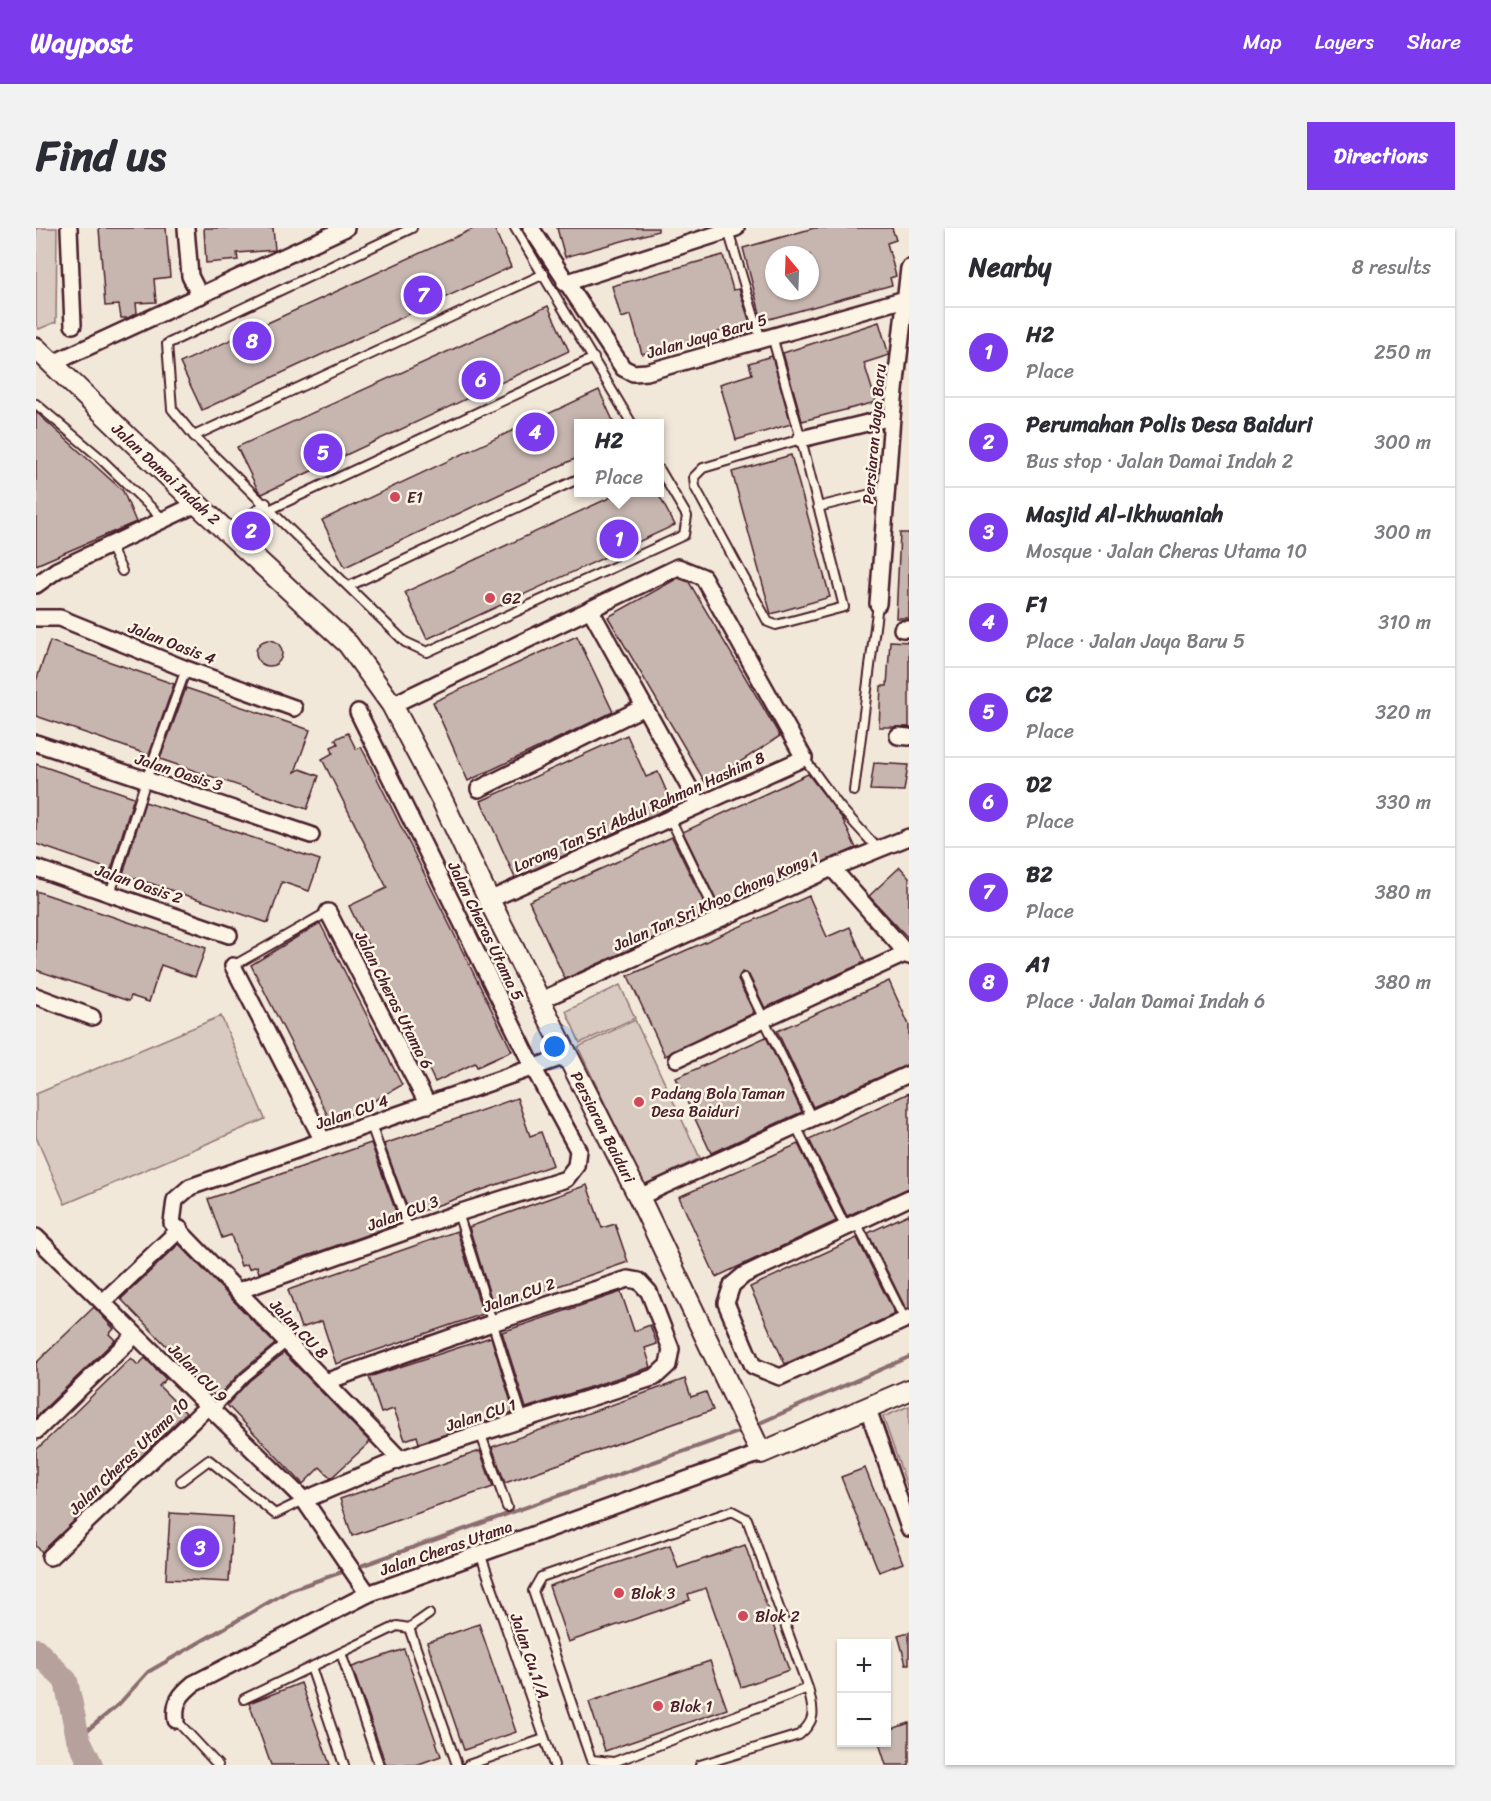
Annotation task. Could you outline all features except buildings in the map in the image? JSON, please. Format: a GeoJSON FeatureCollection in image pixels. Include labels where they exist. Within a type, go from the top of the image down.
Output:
{"type":"FeatureCollection","features":[{"type":"Feature","properties":{"kind":"street"},"geometry":{"type":"LineString","coordinates":[[69,228],[73,325]]}},
{"type":"Feature","properties":{"kind":"street"},"geometry":{"type":"LineString","coordinates":[[186,228],[190,276],[200,296]]}},
{"type":"Feature","properties":{"kind":"street"},"geometry":{"type":"LineString","coordinates":[[51,364],[346,228]]}},
{"type":"Feature","properties":{"kind":"street"},"geometry":{"type":"LineString","coordinates":[[531,228],[566,283],[701,233],[732,229]]}},
{"type":"Feature","properties":{"kind":"street","name":"Persiaran Jaya Baru"},"geometry":{"type":"LineString","coordinates":[[878,604],[892,417],[909,268]]}},
{"type":"Feature","properties":{"kind":"street","name":"Jalan Jaya Baru 5"},"geometry":{"type":"LineString","coordinates":[[566,283],[623,368],[633,373],[647,372],[905,299]]}},
{"type":"Feature","properties":{"kind":"street","name":"Jalan Damai Indah 2"},"geometry":{"type":"LineString","coordinates":[[36,348],[348,645],[392,705]]}},
{"type":"Feature","properties":{"kind":"street"},"geometry":{"type":"LineString","coordinates":[[801,439],[892,417]]}},
{"type":"Feature","properties":{"kind":"street"},"geometry":{"type":"LineString","coordinates":[[36,585],[57,570],[198,504]]}},
{"type":"Feature","properties":{"kind":"street"},"geometry":{"type":"LineString","coordinates":[[392,705],[678,567],[703,577],[804,758]]}},
{"type":"Feature","properties":{"kind":"street"},"geometry":{"type":"LineString","coordinates":[[590,609],[699,805]]}},
{"type":"Feature","properties":{"kind":"street","name":"Jalan Oasis 4"},"geometry":{"type":"LineString","coordinates":[[36,618],[60,618],[186,669],[294,708]]}},
{"type":"Feature","properties":{"kind":"street","name":"Persiaran Baiduri"},"geometry":{"type":"LineString","coordinates":[[392,705],[443,802],[566,1056],[639,1197],[761,1453]]}},
{"type":"Feature","properties":{"kind":"street"},"geometry":{"type":"LineString","coordinates":[[479,789],[644,707]]}},
{"type":"Feature","properties":{"kind":"street","name":"Jalan Cheras Utama 5"},"geometry":{"type":"LineString","coordinates":[[358,712],[534,1069],[578,1150],[576,1166]]}},
{"type":"Feature","properties":{"kind":"street","name":"Jalan Oasis 3"},"geometry":{"type":"LineString","coordinates":[[36,743],[311,835]]}},
{"type":"Feature","properties":{"kind":"street","name":"Lorong Tan Sri Abdul Rahman Hashim 8"},"geometry":{"type":"LineString","coordinates":[[489,900],[804,758]]}},
{"type":"Feature","properties":{"kind":"street","name":"Jalan Tan Sri Khoo Chong Kong 1"},"geometry":{"type":"LineString","coordinates":[[539,1001],[832,868],[909,837]]}},
{"type":"Feature","properties":{"kind":"street","name":"Jalan Oasis 2"},"geometry":{"type":"LineString","coordinates":[[36,868],[230,935]]}},
{"type":"Feature","properties":{"kind":"street"},"geometry":{"type":"LineString","coordinates":[[677,1059],[908,955],[832,868]]}},
{"type":"Feature","properties":{"kind":"street","name":"Jalan Cheras Utama 6"},"geometry":{"type":"LineString","coordinates":[[328,912],[428,1105]]}},
{"type":"Feature","properties":{"kind":"street"},"geometry":{"type":"LineString","coordinates":[[233,966],[323,1141]]}},
{"type":"Feature","properties":{"kind":"street"},"geometry":{"type":"LineString","coordinates":[[36,996],[92,1017]]}},
{"type":"Feature","properties":{"kind":"street","name":"Jalan CU 4"},"geometry":{"type":"LineString","coordinates":[[176,1226],[175,1200],[190,1187],[566,1056]]}},
{"type":"Feature","properties":{"kind":"street"},"geometry":{"type":"LineString","coordinates":[[639,1197],[909,1074]]}},
{"type":"Feature","properties":{"kind":"street","name":"Jalan CU 3"},"geometry":{"type":"LineString","coordinates":[[238,1292],[458,1213],[566,1179],[576,1166]]}},
{"type":"Feature","properties":{"kind":"street"},"geometry":{"type":"LineString","coordinates":[[907,1319],[780,1377],[753,1366],[726,1303],[732,1285],[744,1275],[909,1198]]}},
{"type":"Feature","properties":{"kind":"street"},"geometry":{"type":"LineString","coordinates":[[103,1302],[176,1226]]}},
{"type":"Feature","properties":{"kind":"street","name":"Jalan CU 8"},"geometry":{"type":"LineString","coordinates":[[176,1226],[400,1459]]}},
{"type":"Feature","properties":{"kind":"street","name":"Jalan CU 9"},"geometry":{"type":"LineString","coordinates":[[36,1237],[304,1500],[368,1594]]}},
{"type":"Feature","properties":{"kind":"street","name":"Jalan CU 2"},"geometry":{"type":"LineString","coordinates":[[325,1382],[492,1323],[628,1279],[639,1281],[649,1292],[670,1348],[668,1365]]}},
{"type":"Feature","properties":{"kind":"street"},"geometry":{"type":"LineString","coordinates":[[36,1431],[135,1335]]}},
{"type":"Feature","properties":{"kind":"street","name":"Jalan CU 1"},"geometry":{"type":"LineString","coordinates":[[304,1500],[400,1459],[481,1435],[655,1377],[668,1365]]}},
{"type":"Feature","properties":{"kind":"street"},"geometry":{"type":"LineString","coordinates":[[761,1453],[909,1390]]}},
{"type":"Feature","properties":{"kind":"street","name":"Jalan Cheras Utama 10"},"geometry":{"type":"LineString","coordinates":[[50,1557],[210,1409]]}},
{"type":"Feature","properties":{"kind":"street"},"geometry":{"type":"LineString","coordinates":[[868,1409],[909,1528]]}},
{"type":"Feature","properties":{"kind":"street","name":"Jalan Cheras Utama"},"geometry":{"type":"LineString","coordinates":[[176,1720],[175,1709],[179,1696],[193,1684],[368,1594],[481,1556],[761,1453]]}},
{"type":"Feature","properties":{"kind":"lane"},"geometry":{"type":"LineString","coordinates":[[412,228],[167,344],[172,409],[194,436],[269,506],[405,642],[427,652],[684,535],[687,516],[664,477]]}},
{"type":"Feature","properties":{"kind":"lane"},"geometry":{"type":"LineString","coordinates":[[515,228],[630,419]]}},
{"type":"Feature","properties":{"kind":"lane"},"geometry":{"type":"LineString","coordinates":[[732,229],[801,439],[844,607],[776,626],[768,622],[695,487],[694,477],[703,468],[801,439]]}},
{"type":"Feature","properties":{"kind":"lane"},"geometry":{"type":"LineString","coordinates":[[194,436],[544,274]]}},
{"type":"Feature","properties":{"kind":"lane"},"geometry":{"type":"LineString","coordinates":[[228,532],[269,506],[594,358]]}},
{"type":"Feature","properties":{"kind":"lane"},"geometry":{"type":"LineString","coordinates":[[36,404],[98,456],[164,520]]}},
{"type":"Feature","properties":{"kind":"lane"},"geometry":{"type":"LineString","coordinates":[[349,586],[574,481]]}},
{"type":"Feature","properties":{"kind":"lane"},"geometry":{"type":"LineString","coordinates":[[818,507],[887,490]]}},
{"type":"Feature","properties":{"kind":"lane"},"geometry":{"type":"LineString","coordinates":[[110,546],[122,571]]}},
{"type":"Feature","properties":{"kind":"lane"},"geometry":{"type":"LineString","coordinates":[[854,791],[878,604]]}},
{"type":"Feature","properties":{"kind":"lane"},"geometry":{"type":"LineString","coordinates":[[110,894],[146,780],[186,669]]}},
{"type":"Feature","properties":{"kind":"lane"},"geometry":{"type":"LineString","coordinates":[[804,758],[839,806],[878,849]]}},
{"type":"Feature","properties":{"kind":"lane"},"geometry":{"type":"LineString","coordinates":[[670,818],[719,919]]}},
{"type":"Feature","properties":{"kind":"lane"},"geometry":{"type":"LineString","coordinates":[[233,966],[328,912]]}},
{"type":"Feature","properties":{"kind":"lane"},"geometry":{"type":"LineString","coordinates":[[744,978],[812,1119]]}},
{"type":"Feature","properties":{"kind":"lane"},"geometry":{"type":"LineString","coordinates":[[371,1125],[409,1230]]}},
{"type":"Feature","properties":{"kind":"lane"},"geometry":{"type":"LineString","coordinates":[[796,1126],[907,1319]]}},
{"type":"Feature","properties":{"kind":"lane"},"geometry":{"type":"LineString","coordinates":[[458,1213],[523,1420]]}},
{"type":"Feature","properties":{"kind":"lane"},"geometry":{"type":"LineString","coordinates":[[210,1409],[287,1342]]}},
{"type":"Feature","properties":{"kind":"lane"},"geometry":{"type":"LineString","coordinates":[[481,1435],[507,1508]]}},
{"type":"Feature","properties":{"kind":"lane"},"geometry":{"type":"LineString","coordinates":[[181,1481],[209,1460],[275,1514],[304,1500]]}},
{"type":"Feature","properties":{"kind":"lane"},"geometry":{"type":"LineString","coordinates":[[700,1765],[800,1735],[810,1725],[813,1713],[808,1688],[747,1520],[732,1511],[541,1576],[532,1591],[591,1760],[614,1762],[808,1688]]}},
{"type":"Feature","properties":{"kind":"lane","name":"Jalan Cu 1/A"},"geometry":{"type":"LineString","coordinates":[[481,1556],[554,1765]]}},
{"type":"Feature","properties":{"kind":"lane"},"geometry":{"type":"LineString","coordinates":[[244,1699],[397,1626],[409,1628],[429,1614]]}},
{"type":"Feature","properties":{"kind":"lane"},"geometry":{"type":"LineString","coordinates":[[409,1628],[457,1765]]}},
{"type":"Feature","properties":{"kind":"lane"},"geometry":{"type":"LineString","coordinates":[[340,1653],[379,1765]]}},
{"type":"Feature","properties":{"kind":"lane"},"geometry":{"type":"LineString","coordinates":[[311,1667],[344,1765]]}},
{"type":"Feature","properties":{"kind":"lane"},"geometry":{"type":"LineString","coordinates":[[176,1720],[218,1765]]}},
{"type":"Feature","properties":{"kind":"lane"},"geometry":{"type":"LineString","coordinates":[[468,1765],[544,1739]]}},
{"type":"Feature","properties":{"kind":"shaded area"},"geometry":{"type":"Polygon","coordinates":[[[36,228],[57,228],[56,322],[39,329],[36,325],[36,228]]]}},
{"type":"Feature","properties":{"kind":"shaded area"},"geometry":{"type":"Polygon","coordinates":[[[620,985],[635,1018],[580,1043],[566,1011],[620,985]]]}},
{"type":"Feature","properties":{"kind":"shaded area"},"geometry":{"type":"Polygon","coordinates":[[[221,1016],[265,1119],[65,1204],[36,1137],[36,1094],[221,1016]]]}},
{"type":"Feature","properties":{"kind":"shaded area","name":"Padang Bola Taman Desa Baiduri"},"geometry":{"type":"Polygon","coordinates":[[[635,1020],[700,1158],[644,1185],[578,1047],[635,1020]]]}},
{"type":"Feature","properties":{"kind":"shaded area"},"geometry":{"type":"Polygon","coordinates":[[[909,1406],[909,1492],[883,1417],[909,1406]]]}},
{"type":"Feature","properties":{"kind":"waterway"},"geometry":{"type":"LineString","coordinates":[[753,1426],[909,1357]]}},
{"type":"Feature","properties":{"kind":"waterway"},"geometry":{"type":"LineString","coordinates":[[355,1568],[744,1430]]}},
{"type":"Feature","properties":{"kind":"waterway"},"geometry":{"type":"LineString","coordinates":[[78,1738],[119,1704],[148,1672],[290,1590],[348,1570]]}},
{"type":"Feature","properties":{"kind":"waterway"},"geometry":{"type":"LineString","coordinates":[[36,1650],[66,1681],[78,1738],[91,1765]]}},
{"type":"Feature","properties":{"kind":"place","name":"B2"},"geometry":{"type":"Point","coordinates":[423,295]}},
{"type":"Feature","properties":{"kind":"place","name":"A1"},"geometry":{"type":"Point","coordinates":[252,341]}},
{"type":"Feature","properties":{"kind":"place","name":"D2"},"geometry":{"type":"Point","coordinates":[481,380]}},
{"type":"Feature","properties":{"kind":"place","name":"F1"},"geometry":{"type":"Point","coordinates":[535,432]}},
{"type":"Feature","properties":{"kind":"place","name":"C2"},"geometry":{"type":"Point","coordinates":[323,453]}},
{"type":"Feature","properties":{"kind":"place","name":"E1"},"geometry":{"type":"Point","coordinates":[395,497]}},
{"type":"Feature","properties":{"kind":"place","name":"Perumahan Polis Desa Baiduri"},"geometry":{"type":"Point","coordinates":[251,531]}},
{"type":"Feature","properties":{"kind":"place","name":"H2"},"geometry":{"type":"Point","coordinates":[619,539]}},
{"type":"Feature","properties":{"kind":"place","name":"G2"},"geometry":{"type":"Point","coordinates":[490,598]}},
{"type":"Feature","properties":{"kind":"place","name":"Padang Bola Taman Desa Baiduri"},"geometry":{"type":"Point","coordinates":[639,1102]}},
{"type":"Feature","properties":{"kind":"place","name":"Masjid Al-Ikhwaniah"},"geometry":{"type":"Point","coordinates":[200,1548]}},
{"type":"Feature","properties":{"kind":"place","name":"Blok 3"},"geometry":{"type":"Point","coordinates":[619,1593]}},
{"type":"Feature","properties":{"kind":"place","name":"Blok 2"},"geometry":{"type":"Point","coordinates":[743,1616]}},
{"type":"Feature","properties":{"kind":"place","name":"Blok 1"},"geometry":{"type":"Point","coordinates":[658,1706]}}]}
